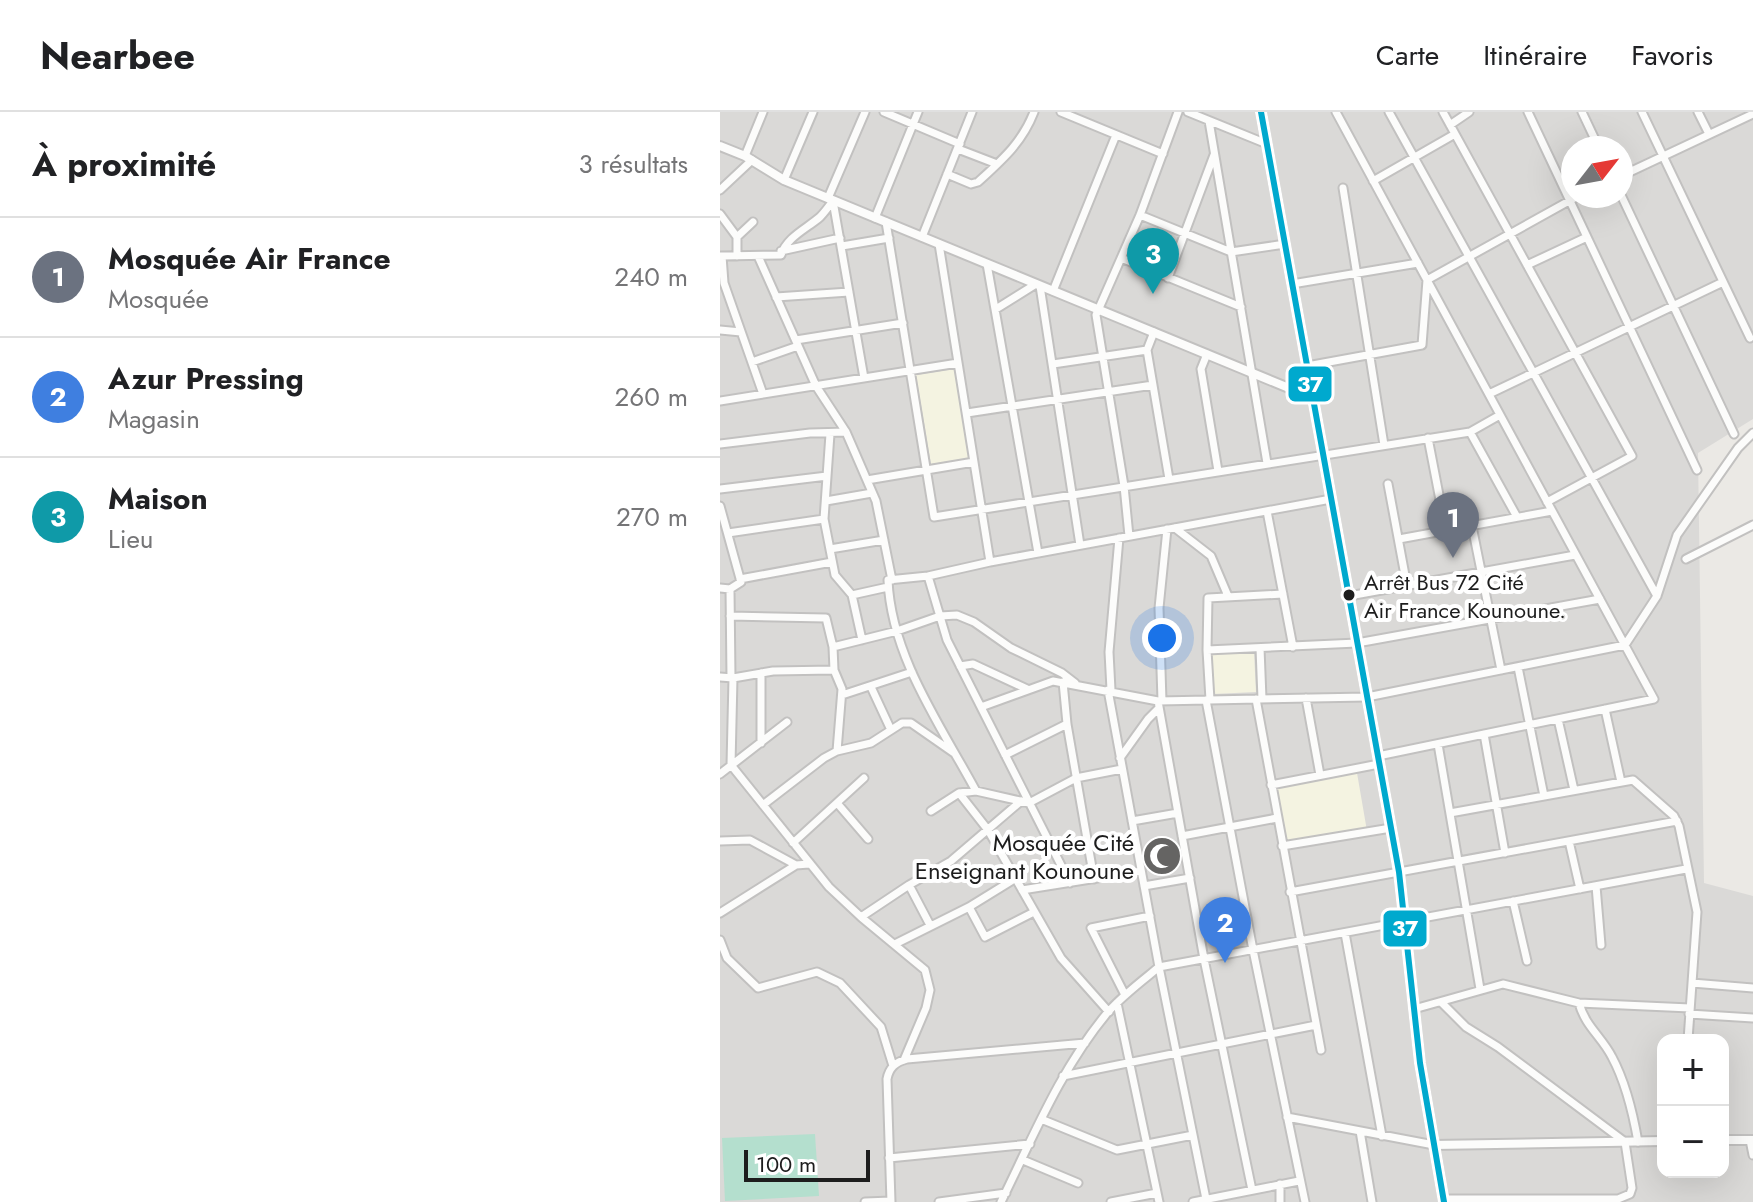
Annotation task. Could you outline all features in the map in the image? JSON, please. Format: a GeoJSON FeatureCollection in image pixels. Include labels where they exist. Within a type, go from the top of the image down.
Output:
{"type":"FeatureCollection","features":[{"type":"Feature","properties":{"kind":"street"},"geometry":{"type":"LineString","coordinates":[[720,190],[748,158],[763,112]]}},
{"type":"Feature","properties":{"kind":"street"},"geometry":{"type":"LineString","coordinates":[[784,180],[813,112]]}},
{"type":"Feature","properties":{"kind":"street"},"geometry":{"type":"LineString","coordinates":[[763,394],[724,283],[721,256],[781,255],[792,238],[820,216],[831,199],[865,112]]}},
{"type":"Feature","properties":{"kind":"street"},"geometry":{"type":"LineString","coordinates":[[884,112],[997,164]]}},
{"type":"Feature","properties":{"kind":"street"},"geometry":{"type":"LineString","coordinates":[[875,218],[918,112]]}},
{"type":"Feature","properties":{"kind":"street"},"geometry":{"type":"LineString","coordinates":[[922,237],[972,112]]}},
{"type":"Feature","properties":{"kind":"street"},"geometry":{"type":"LineString","coordinates":[[947,174],[971,184],[978,182],[1017,146],[1034,112]]}},
{"type":"Feature","properties":{"kind":"street"},"geometry":{"type":"LineString","coordinates":[[1061,112],[1163,154]]}},
{"type":"Feature","properties":{"kind":"street"},"geometry":{"type":"LineString","coordinates":[[1129,536],[1124,486],[1096,315],[1140,215],[1178,112]]}},
{"type":"Feature","properties":{"kind":"street"},"geometry":{"type":"LineString","coordinates":[[1188,112],[1267,144]]}},
{"type":"Feature","properties":{"kind":"street"},"geometry":{"type":"LineString","coordinates":[[1261,112],[1399,872],[1414,1009],[1444,1200],[1626,1197],[1632,1188],[1625,1142],[1498,1047],[1466,1027],[1441,1002]]}},
{"type":"Feature","properties":{"kind":"street"},"geometry":{"type":"LineString","coordinates":[[1271,785],[1438,744],[1654,699],[1336,112]]}},
{"type":"Feature","properties":{"kind":"street"},"geometry":{"type":"LineString","coordinates":[[1389,112],[1657,596]]}},
{"type":"Feature","properties":{"kind":"street"},"geometry":{"type":"LineString","coordinates":[[1443,112],[1632,456],[1547,502]]}},
{"type":"Feature","properties":{"kind":"street"},"geometry":{"type":"LineString","coordinates":[[1450,125],[1469,112]]}},
{"type":"Feature","properties":{"kind":"street"},"geometry":{"type":"LineString","coordinates":[[1528,112],[1561,183]]}},
{"type":"Feature","properties":{"kind":"street"},"geometry":{"type":"LineString","coordinates":[[1582,112],[1593,136]]}},
{"type":"Feature","properties":{"kind":"street"},"geometry":{"type":"LineString","coordinates":[[1642,112],[1750,338]]}},
{"type":"Feature","properties":{"kind":"street"},"geometry":{"type":"LineString","coordinates":[[1698,112],[1709,134]]}},
{"type":"Feature","properties":{"kind":"street"},"geometry":{"type":"LineString","coordinates":[[1633,170],[1753,113]]}},
{"type":"Feature","properties":{"kind":"street"},"geometry":{"type":"LineString","coordinates":[[1209,121],[1267,463]]}},
{"type":"Feature","properties":{"kind":"street"},"geometry":{"type":"LineString","coordinates":[[1373,181],[1455,134]]}},
{"type":"Feature","properties":{"kind":"street"},"geometry":{"type":"LineString","coordinates":[[1053,291],[1116,135]]}},
{"type":"Feature","properties":{"kind":"street"},"geometry":{"type":"LineString","coordinates":[[720,146],[748,158],[784,180],[1313,398]]}},
{"type":"Feature","properties":{"kind":"street"},"geometry":{"type":"LineString","coordinates":[[1168,278],[1215,153]]}},
{"type":"Feature","properties":{"kind":"street"},"geometry":{"type":"LineString","coordinates":[[1343,188],[1384,445]]}},
{"type":"Feature","properties":{"kind":"street"},"geometry":{"type":"LineString","coordinates":[[831,199],[864,378]]}},
{"type":"Feature","properties":{"kind":"street"},"geometry":{"type":"LineString","coordinates":[[1427,280],[1561,205]]}},
{"type":"Feature","properties":{"kind":"street"},"geometry":{"type":"LineString","coordinates":[[1573,208],[1697,470]]}},
{"type":"Feature","properties":{"kind":"street"},"geometry":{"type":"LineString","coordinates":[[1627,208],[1734,434]]}},
{"type":"Feature","properties":{"kind":"street"},"geometry":{"type":"LineString","coordinates":[[720,214],[737,237],[737,256]]}},
{"type":"Feature","properties":{"kind":"street"},"geometry":{"type":"LineString","coordinates":[[1140,215],[1231,252],[1285,244]]}},
{"type":"Feature","properties":{"kind":"street"},"geometry":{"type":"LineString","coordinates":[[737,237],[753,222]]}},
{"type":"Feature","properties":{"kind":"street"},"geometry":{"type":"LineString","coordinates":[[886,222],[934,517],[1470,432],[1500,415]]}},
{"type":"Feature","properties":{"kind":"street"},"geometry":{"type":"LineString","coordinates":[[1527,265],[1587,237]]}},
{"type":"Feature","properties":{"kind":"street"},"geometry":{"type":"LineString","coordinates":[[781,251],[889,238]]}},
{"type":"Feature","properties":{"kind":"street"},"geometry":{"type":"LineString","coordinates":[[939,244],[990,562]]}},
{"type":"Feature","properties":{"kind":"street"},"geometry":{"type":"LineString","coordinates":[[758,256],[816,386],[846,432],[867,480],[884,540],[890,583],[889,610],[912,672],[976,791]]}},
{"type":"Feature","properties":{"kind":"street"},"geometry":{"type":"LineString","coordinates":[[1121,258],[1241,307]]}},
{"type":"Feature","properties":{"kind":"street"},"geometry":{"type":"LineString","coordinates":[[1292,284],[1418,263]]}},
{"type":"Feature","properties":{"kind":"street"},"geometry":{"type":"LineString","coordinates":[[987,264],[1038,553]]}},
{"type":"Feature","properties":{"kind":"street"},"geometry":{"type":"LineString","coordinates":[[1307,366],[1422,345],[1427,280]]}},
{"type":"Feature","properties":{"kind":"street"},"geometry":{"type":"LineString","coordinates":[[1489,394],[1723,282]]}},
{"type":"Feature","properties":{"kind":"street"},"geometry":{"type":"LineString","coordinates":[[996,309],[1038,285]]}},
{"type":"Feature","properties":{"kind":"street"},"geometry":{"type":"LineString","coordinates":[[1038,285],[1080,545]]}},
{"type":"Feature","properties":{"kind":"street"},"geometry":{"type":"LineString","coordinates":[[776,297],[849,292]]}},
{"type":"Feature","properties":{"kind":"street"},"geometry":{"type":"LineString","coordinates":[[752,362],[797,343],[903,323]]}},
{"type":"Feature","properties":{"kind":"street"},"geometry":{"type":"LineString","coordinates":[[720,330],[741,332]]}},
{"type":"Feature","properties":{"kind":"street"},"geometry":{"type":"LineString","coordinates":[[1154,332],[1147,350],[1169,479]]}},
{"type":"Feature","properties":{"kind":"street"},"geometry":{"type":"LineString","coordinates":[[1053,364],[1147,350]]}},
{"type":"Feature","properties":{"kind":"street"},"geometry":{"type":"LineString","coordinates":[[1207,354],[1201,369],[1218,471]]}},
{"type":"Feature","properties":{"kind":"street"},"geometry":{"type":"LineString","coordinates":[[720,401],[958,363]]}},
{"type":"Feature","properties":{"kind":"street"},"geometry":{"type":"LineString","coordinates":[[967,413],[1153,385]]}},
{"type":"Feature","properties":{"kind":"street"},"geometry":{"type":"LineString","coordinates":[[720,444],[810,433],[846,432]]}},
{"type":"Feature","properties":{"kind":"street"},"geometry":{"type":"LineString","coordinates":[[1470,432],[1517,517]]}},
{"type":"Feature","properties":{"kind":"street"},"geometry":{"type":"LineString","coordinates":[[981,707],[1053,681],[1110,690],[1160,703],[1367,697],[1625,645],[1657,596],[1677,535],[1738,448],[1753,433]]}},
{"type":"Feature","properties":{"kind":"street"},"geometry":{"type":"LineString","coordinates":[[830,434],[824,519],[835,575],[852,595],[862,640]]}},
{"type":"Feature","properties":{"kind":"street"},"geometry":{"type":"LineString","coordinates":[[1428,438],[1446,531]]}},
{"type":"Feature","properties":{"kind":"street"},"geometry":{"type":"LineString","coordinates":[[867,480],[974,462]]}},
{"type":"Feature","properties":{"kind":"street"},"geometry":{"type":"LineString","coordinates":[[720,489],[827,476]]}},
{"type":"Feature","properties":{"kind":"street"},"geometry":{"type":"LineString","coordinates":[[1388,484],[1407,586]]}},
{"type":"Feature","properties":{"kind":"street"},"geometry":{"type":"LineString","coordinates":[[826,501],[872,493]]}},
{"type":"Feature","properties":{"kind":"street"},"geometry":{"type":"LineString","coordinates":[[852,595],[890,583],[990,562],[1331,499]]}},
{"type":"Feature","properties":{"kind":"street"},"geometry":{"type":"LineString","coordinates":[[720,509],[741,582],[730,589],[720,588]]}},
{"type":"Feature","properties":{"kind":"street"},"geometry":{"type":"LineString","coordinates":[[1267,511],[1293,647]]}},
{"type":"Feature","properties":{"kind":"street"},"geometry":{"type":"LineString","coordinates":[[1399,539],[1552,511]]}},
{"type":"Feature","properties":{"kind":"street"},"geometry":{"type":"LineString","coordinates":[[728,533],[824,519]]}},
{"type":"Feature","properties":{"kind":"street"},"geometry":{"type":"LineString","coordinates":[[1686,559],[1753,525]]}},
{"type":"Feature","properties":{"kind":"street"},"geometry":{"type":"LineString","coordinates":[[1472,526],[1501,670]]}},
{"type":"Feature","properties":{"kind":"street"},"geometry":{"type":"LineString","coordinates":[[1171,528],[1211,556],[1228,596]]}},
{"type":"Feature","properties":{"kind":"street"},"geometry":{"type":"LineString","coordinates":[[1171,528],[1159,608],[1160,703],[1204,959],[1252,1190]]}},
{"type":"Feature","properties":{"kind":"street"},"geometry":{"type":"LineString","coordinates":[[1119,538],[1109,652],[1110,690],[1159,967],[1206,1199]]}},
{"type":"Feature","properties":{"kind":"street"},"geometry":{"type":"LineString","coordinates":[[830,549],[884,540]]}},
{"type":"Feature","properties":{"kind":"street"},"geometry":{"type":"LineString","coordinates":[[1349,596],[1575,555]]}},
{"type":"Feature","properties":{"kind":"street"},"geometry":{"type":"LineString","coordinates":[[740,579],[832,562]]}},
{"type":"Feature","properties":{"kind":"street"},"geometry":{"type":"LineString","coordinates":[[928,576],[947,640],[1025,802],[1070,883]]}},
{"type":"Feature","properties":{"kind":"street"},"geometry":{"type":"LineString","coordinates":[[730,589],[731,765],[809,864],[861,917],[925,970],[930,990],[926,1008],[904,1060]]}},
{"type":"Feature","properties":{"kind":"street"},"geometry":{"type":"LineString","coordinates":[[1283,594],[1208,598],[1208,700],[1253,950],[1305,1202]]}},
{"type":"Feature","properties":{"kind":"street"},"geometry":{"type":"LineString","coordinates":[[1207,650],[1357,643],[1600,599]]}},
{"type":"Feature","properties":{"kind":"street"},"geometry":{"type":"LineString","coordinates":[[833,647],[897,631],[940,616],[957,615],[974,622],[1011,648],[1062,673],[1077,685]]}},
{"type":"Feature","properties":{"kind":"street"},"geometry":{"type":"LineString","coordinates":[[730,616],[826,618],[833,647],[834,670],[842,695],[837,751]]}},
{"type":"Feature","properties":{"kind":"street"},"geometry":{"type":"LineString","coordinates":[[1260,648],[1259,699],[1271,785],[1321,1050]]}},
{"type":"Feature","properties":{"kind":"street"},"geometry":{"type":"LineString","coordinates":[[960,666],[973,664],[1027,689]]}},
{"type":"Feature","properties":{"kind":"street"},"geometry":{"type":"LineString","coordinates":[[1518,667],[1544,796]]}},
{"type":"Feature","properties":{"kind":"street"},"geometry":{"type":"LineString","coordinates":[[720,677],[834,670]]}},
{"type":"Feature","properties":{"kind":"street"},"geometry":{"type":"LineString","coordinates":[[842,695],[912,672]]}},
{"type":"Feature","properties":{"kind":"street"},"geometry":{"type":"LineString","coordinates":[[761,673],[761,743]]}},
{"type":"Feature","properties":{"kind":"street"},"geometry":{"type":"LineString","coordinates":[[1063,682],[1067,724],[1094,879]]}},
{"type":"Feature","properties":{"kind":"street"},"geometry":{"type":"LineString","coordinates":[[871,687],[891,730]]}},
{"type":"Feature","properties":{"kind":"street"},"geometry":{"type":"LineString","coordinates":[[1306,698],[1320,775]]}},
{"type":"Feature","properties":{"kind":"street"},"geometry":{"type":"LineString","coordinates":[[1120,758],[1160,703]]}},
{"type":"Feature","properties":{"kind":"street"},"geometry":{"type":"LineString","coordinates":[[1605,709],[1621,782]]}},
{"type":"Feature","properties":{"kind":"street"},"geometry":{"type":"LineString","coordinates":[[1558,719],[1574,790]]}},
{"type":"Feature","properties":{"kind":"street"},"geometry":{"type":"LineString","coordinates":[[720,774],[787,722]]}},
{"type":"Feature","properties":{"kind":"street"},"geometry":{"type":"LineString","coordinates":[[763,805],[837,751],[857,749],[902,723],[911,723],[956,755]]}},
{"type":"Feature","properties":{"kind":"street"},"geometry":{"type":"LineString","coordinates":[[1005,755],[1067,724]]}},
{"type":"Feature","properties":{"kind":"street"},"geometry":{"type":"LineString","coordinates":[[1484,734],[1505,853]]}},
{"type":"Feature","properties":{"kind":"street"},"geometry":{"type":"LineString","coordinates":[[1438,744],[1480,989]]}},
{"type":"Feature","properties":{"kind":"street"},"geometry":{"type":"LineString","coordinates":[[861,917],[951,861],[1025,802],[1076,778],[1122,769]]}},
{"type":"Feature","properties":{"kind":"street"},"geometry":{"type":"LineString","coordinates":[[793,843],[864,778]]}},
{"type":"Feature","properties":{"kind":"street"},"geometry":{"type":"LineString","coordinates":[[1450,813],[1633,780],[1677,821],[1697,912],[1688,1034]]}},
{"type":"Feature","properties":{"kind":"street"},"geometry":{"type":"LineString","coordinates":[[931,811],[959,793],[976,791],[1025,802]]}},
{"type":"Feature","properties":{"kind":"street"},"geometry":{"type":"LineString","coordinates":[[959,793],[988,830],[1061,958],[1109,1012]]}},
{"type":"Feature","properties":{"kind":"street"},"geometry":{"type":"LineString","coordinates":[[837,803],[868,839]]}},
{"type":"Feature","properties":{"kind":"street"},"geometry":{"type":"LineString","coordinates":[[1132,821],[1178,813]]}},
{"type":"Feature","properties":{"kind":"street"},"geometry":{"type":"LineString","coordinates":[[1182,836],[1277,818]]}},
{"type":"Feature","properties":{"kind":"street"},"geometry":{"type":"LineString","coordinates":[[1290,892],[1677,821]]}},
{"type":"Feature","properties":{"kind":"street"},"geometry":{"type":"LineString","coordinates":[[1282,846],[1391,828]]}},
{"type":"Feature","properties":{"kind":"street"},"geometry":{"type":"LineString","coordinates":[[720,841],[750,840],[796,865]]}},
{"type":"Feature","properties":{"kind":"street"},"geometry":{"type":"LineString","coordinates":[[1569,841],[1580,889]]}},
{"type":"Feature","properties":{"kind":"street"},"geometry":{"type":"LineString","coordinates":[[720,913],[796,865],[809,864]]}},
{"type":"Feature","properties":{"kind":"street"},"geometry":{"type":"LineString","coordinates":[[1001,1202],[1063,1076],[1085,1043],[1117,1003],[1159,967],[1686,869]]}},
{"type":"Feature","properties":{"kind":"street"},"geometry":{"type":"LineString","coordinates":[[1022,890],[1141,871]]}},
{"type":"Feature","properties":{"kind":"street"},"geometry":{"type":"LineString","coordinates":[[895,944],[969,907],[1016,878]]}},
{"type":"Feature","properties":{"kind":"street"},"geometry":{"type":"LineString","coordinates":[[1144,886],[1190,878]]}},
{"type":"Feature","properties":{"kind":"street"},"geometry":{"type":"LineString","coordinates":[[909,885],[930,925]]}},
{"type":"Feature","properties":{"kind":"street"},"geometry":{"type":"LineString","coordinates":[[1596,886],[1601,945]]}},
{"type":"Feature","properties":{"kind":"street"},"geometry":{"type":"LineString","coordinates":[[1513,901],[1527,961]]}},
{"type":"Feature","properties":{"kind":"street"},"geometry":{"type":"LineString","coordinates":[[969,907],[985,937],[1034,912]]}},
{"type":"Feature","properties":{"kind":"street"},"geometry":{"type":"LineString","coordinates":[[1125,995],[1091,928],[1150,916]]}},
{"type":"Feature","properties":{"kind":"street"},"geometry":{"type":"LineString","coordinates":[[1345,933],[1382,1136]]}},
{"type":"Feature","properties":{"kind":"street"},"geometry":{"type":"LineString","coordinates":[[720,940],[727,958],[758,988],[817,972],[840,983],[882,1028],[893,1066]]}},
{"type":"Feature","properties":{"kind":"street"},"geometry":{"type":"LineString","coordinates":[[1692,983],[1753,988]]}},
{"type":"Feature","properties":{"kind":"street"},"geometry":{"type":"LineString","coordinates":[[1414,1009],[1503,984],[1579,1003],[1753,1018]]}},
{"type":"Feature","properties":{"kind":"street"},"geometry":{"type":"LineString","coordinates":[[1117,1003],[1159,1202]]}},
{"type":"Feature","properties":{"kind":"street"},"geometry":{"type":"LineString","coordinates":[[1579,1003],[1583,1018],[1611,1054],[1632,1109],[1638,1142]]}},
{"type":"Feature","properties":{"kind":"street"},"geometry":{"type":"LineString","coordinates":[[1063,1076],[1316,1025]]}},
{"type":"Feature","properties":{"kind":"street"},"geometry":{"type":"LineString","coordinates":[[865,1202],[891,1201],[887,1079],[893,1066],[904,1060],[1085,1043]]}},
{"type":"Feature","properties":{"kind":"street"},"geometry":{"type":"LineString","coordinates":[[1287,1117],[1434,1145],[1657,1141]]}},
{"type":"Feature","properties":{"kind":"street"},"geometry":{"type":"LineString","coordinates":[[1041,1119],[1117,1150],[1193,1135]]}},
{"type":"Feature","properties":{"kind":"street"},"geometry":{"type":"LineString","coordinates":[[1360,1131],[1372,1202]]}},
{"type":"Feature","properties":{"kind":"street"},"geometry":{"type":"LineString","coordinates":[[1729,1140],[1752,1140],[1753,1155]]}},
{"type":"Feature","properties":{"kind":"street"},"geometry":{"type":"LineString","coordinates":[[889,1158],[1030,1144]]}},
{"type":"Feature","properties":{"kind":"street"},"geometry":{"type":"LineString","coordinates":[[1023,1160],[1078,1183]]}},
{"type":"Feature","properties":{"kind":"street"},"geometry":{"type":"LineString","coordinates":[[1193,1202],[1232,1198],[1252,1190],[1299,1181]]}},
{"type":"Feature","properties":{"kind":"street"},"geometry":{"type":"LineString","coordinates":[[1280,1184],[1280,1202]]}},
{"type":"Feature","properties":{"kind":"street"},"geometry":{"type":"LineString","coordinates":[[939,1202],[1006,1193]]}},
{"type":"Feature","properties":{"kind":"street"},"geometry":{"type":"LineString","coordinates":[[1111,1202],[1157,1193]]}},
{"type":"Feature","properties":{"kind":"shaded area"},"geometry":{"type":"Polygon","coordinates":[[[720,112],[1753,112],[1753,419],[1698,453],[1704,883],[1753,896],[1753,1202],[720,1202],[720,112]]]}},
{"type":"Feature","properties":{"kind":"shaded area"},"geometry":{"type":"Polygon","coordinates":[[[954,369],[969,458],[931,464],[916,375],[954,369]]]}},
{"type":"Feature","properties":{"kind":"shaded area"},"geometry":{"type":"Polygon","coordinates":[[[1254,652],[1256,692],[1213,694],[1211,654],[1254,652]]]}},
{"type":"Feature","properties":{"kind":"shaded area"},"geometry":{"type":"Polygon","coordinates":[[[1357,773],[1367,831],[1287,844],[1277,786],[1357,773]]]}},
{"type":"Feature","properties":{"kind":"shaded area"},"geometry":{"type":"Polygon","coordinates":[[[1176,822],[1186,875],[1149,881],[1139,828],[1176,822]]]}},
{"type":"Feature","properties":{"kind":"green space"},"geometry":{"type":"Polygon","coordinates":[[[815,1134],[819,1196],[725,1201],[722,1138],[815,1134]]]}},
{"type":"Feature","properties":{"kind":"transit line","name":"37"},"geometry":{"type":"LineString","coordinates":[[1261,112],[1399,872],[1420,1063],[1444,1202]]}},
{"type":"Feature","properties":{"kind":"place","name":"Maison"},"geometry":{"type":"Point","coordinates":[1153,294]}},
{"type":"Feature","properties":{"kind":"place","name":"Mosquée Air France"},"geometry":{"type":"Point","coordinates":[1453,558]}},
{"type":"Feature","properties":{"kind":"place","name":"Arrêt Bus 72 Cité Air France Kounoune."},"geometry":{"type":"Point","coordinates":[1349,595]}},
{"type":"Feature","properties":{"kind":"place","name":"Mosquée Cité Enseignant Kounoune"},"geometry":{"type":"Point","coordinates":[1162,856]}},
{"type":"Feature","properties":{"kind":"place","name":"Azur Pressing"},"geometry":{"type":"Point","coordinates":[1225,963]}}]}
